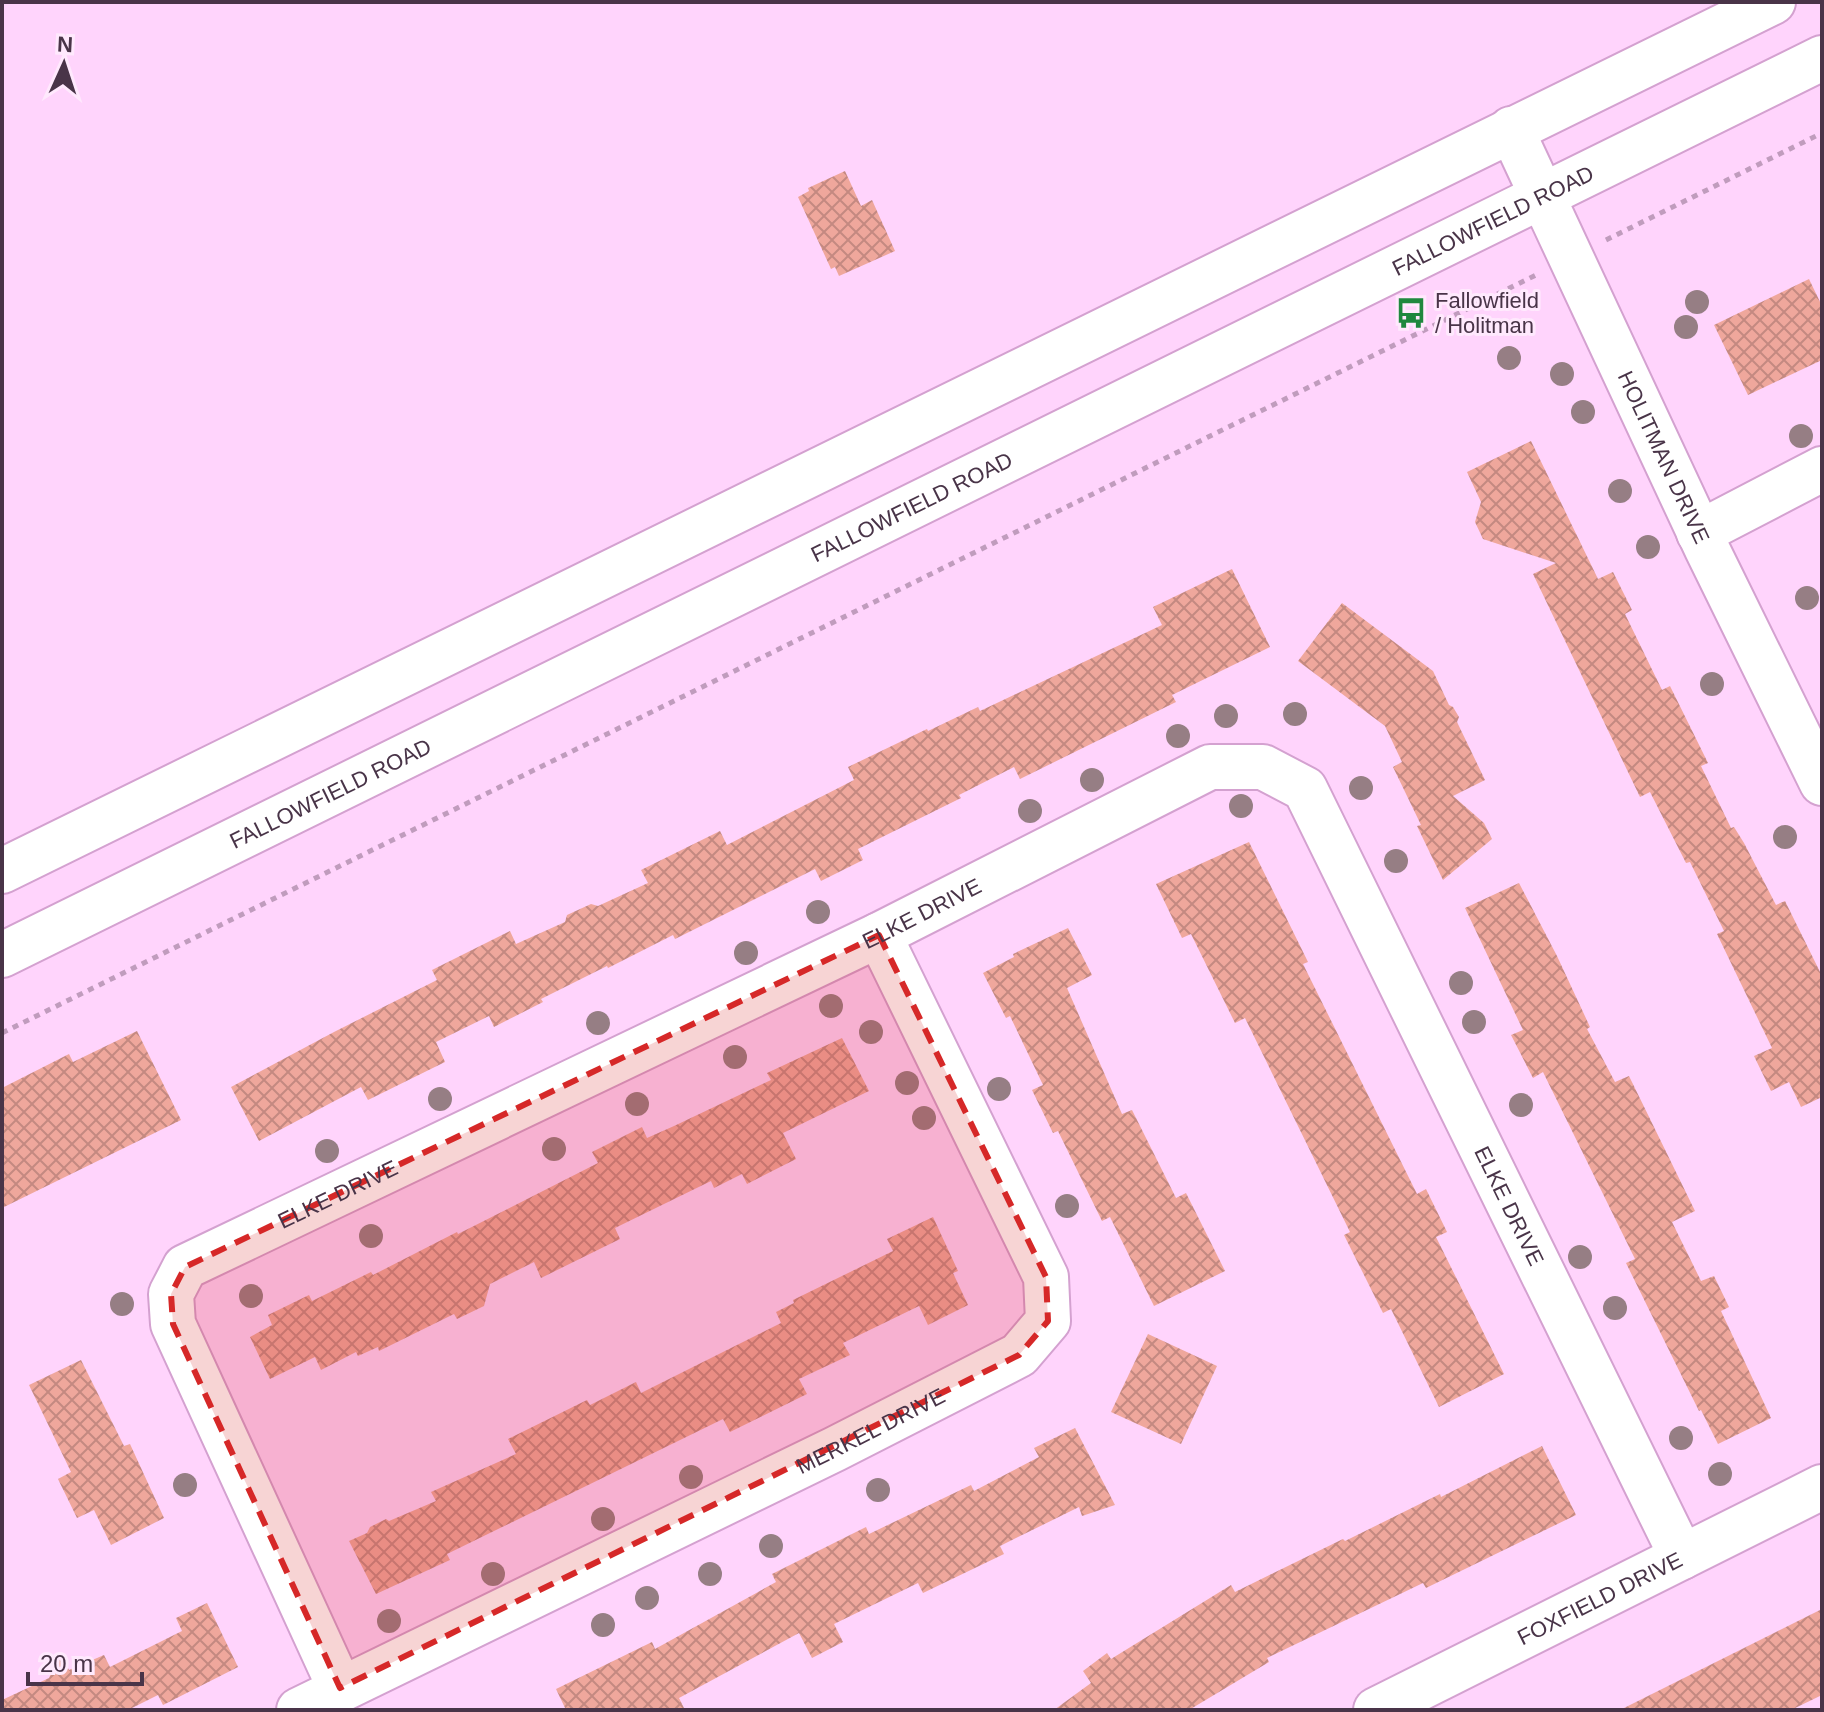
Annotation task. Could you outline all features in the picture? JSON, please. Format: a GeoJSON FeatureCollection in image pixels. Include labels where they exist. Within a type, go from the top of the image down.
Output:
{"type":"FeatureCollection","features":[{"type":"Feature","properties":{"kind":"street"},"geometry":{"type":"LineString","coordinates":[[2,871],[1773,2]]}},
{"type":"Feature","properties":{"kind":"street","name":"FALLOWFIELD ROAD"},"geometry":{"type":"LineString","coordinates":[[2,955],[1822,58]]}},
{"type":"Feature","properties":{"kind":"street","name":"HOLITMAN DRIVE"},"geometry":{"type":"LineString","coordinates":[[1511,129],[1699,533],[1822,783]]}},
{"type":"Feature","properties":{"kind":"street"},"geometry":{"type":"LineString","coordinates":[[1699,533],[1822,469]]}},
{"type":"Feature","properties":{"kind":"street","name":"ELKE DRIVE"},"geometry":{"type":"LineString","coordinates":[[340,1688],[173,1324],[171,1294],[185,1267],[879,935],[1210,767],[1263,767],[1305,789],[1682,1557]]}},
{"type":"Feature","properties":{"kind":"street","name":"MERKEL DRIVE"},"geometry":{"type":"LineString","coordinates":[[299,1710],[835,1449],[1019,1355],[1048,1321],[1046,1277],[879,935]]}},
{"type":"Feature","properties":{"kind":"street","name":"FOXFIELD DRIVE"},"geometry":{"type":"LineString","coordinates":[[1376,1710],[1822,1487]]}},
{"type":"Feature","properties":{"kind":"path"},"geometry":{"type":"LineString","coordinates":[[2,1033],[1822,133]]}},
{"type":"Feature","properties":{"kind":"highlighted area"},"geometry":{"type":"Polygon","coordinates":[[[879,935],[1046,1277],[1048,1321],[1019,1355],[340,1688],[173,1324],[171,1294],[185,1267],[879,935]]]}},
{"type":"Feature","properties":{"kind":"building"},"geometry":{"type":"Polygon","coordinates":[[[845,171],[861,206],[872,200],[895,251],[839,276],[835,267],[831,269],[798,197],[809,191],[808,188],[845,171]]]}},
{"type":"Feature","properties":{"kind":"building"},"geometry":{"type":"Polygon","coordinates":[[[1809,279],[1822,306],[1822,360],[1748,395],[1714,325],[1809,279]]]}},
{"type":"Feature","properties":{"kind":"building"},"geometry":{"type":"Polygon","coordinates":[[[1531,441],[1598,579],[1613,572],[1632,610],[1625,614],[1662,690],[1670,686],[1708,763],[1701,766],[1731,828],[1734,827],[1744,843],[1776,905],[1785,901],[1822,976],[1822,1097],[1801,1107],[1789,1082],[1771,1091],[1754,1056],[1772,1048],[1717,934],[1724,931],[1690,862],[1686,863],[1650,792],[1640,797],[1533,574],[1556,563],[1483,539],[1475,522],[1481,502],[1467,472],[1531,441]]]}},
{"type":"Feature","properties":{"kind":"building"},"geometry":{"type":"Polygon","coordinates":[[[1232,569],[1270,647],[1172,695],[1176,702],[1020,779],[1014,767],[959,795],[961,798],[858,849],[863,860],[821,881],[815,869],[675,939],[673,935],[607,966],[494,1027],[489,1016],[436,1042],[445,1062],[368,1100],[361,1087],[259,1141],[231,1087],[437,980],[432,970],[510,931],[516,944],[565,922],[567,915],[591,904],[598,906],[648,883],[641,870],[720,831],[727,845],[854,780],[848,767],[978,707],[980,711],[1162,625],[1153,607],[1232,569]]]}},
{"type":"Feature","properties":{"kind":"building"},"geometry":{"type":"Polygon","coordinates":[[[1342,603],[1433,671],[1449,705],[1459,717],[1457,722],[1485,780],[1453,796],[1484,823],[1492,839],[1443,880],[1393,767],[1402,762],[1385,726],[1298,661],[1342,603]]]}},
{"type":"Feature","properties":{"kind":"building"},"geometry":{"type":"Polygon","coordinates":[[[1249,842],[1308,962],[1303,964],[1417,1194],[1426,1189],[1447,1232],[1436,1237],[1504,1374],[1439,1407],[1391,1309],[1383,1313],[1344,1235],[1350,1232],[1245,1018],[1235,1023],[1191,934],[1182,938],[1156,884],[1249,842]]]}},
{"type":"Feature","properties":{"kind":"building"},"geometry":{"type":"Polygon","coordinates":[[[1519,883],[1557,956],[1590,1027],[1587,1029],[1615,1082],[1629,1076],[1695,1211],[1672,1222],[1701,1281],[1714,1276],[1729,1307],[1721,1311],[1771,1418],[1718,1444],[1626,1263],[1635,1259],[1543,1072],[1533,1078],[1511,1035],[1523,1030],[1465,908],[1519,883]]]}},
{"type":"Feature","properties":{"kind":"building"},"geometry":{"type":"Polygon","coordinates":[[[1068,928],[1092,975],[1067,988],[1122,1114],[1132,1110],[1176,1198],[1186,1193],[1225,1271],[1154,1306],[1110,1217],[1102,1221],[1058,1131],[1053,1133],[1032,1090],[1043,1085],[1010,1016],[1006,1018],[983,973],[1014,957],[1013,954],[1068,928]]]}},
{"type":"Feature","properties":{"kind":"building"},"geometry":{"type":"Polygon","coordinates":[[[137,1031],[181,1120],[2,1208],[2,1088],[69,1054],[73,1062],[137,1031]]]}},
{"type":"Feature","properties":{"kind":"building"},"geometry":{"type":"Polygon","coordinates":[[[842,1038],[869,1091],[783,1133],[796,1159],[747,1184],[742,1174],[714,1188],[711,1181],[615,1228],[620,1239],[541,1278],[534,1262],[490,1284],[484,1306],[457,1319],[454,1314],[379,1351],[378,1347],[358,1356],[356,1352],[321,1370],[315,1357],[270,1379],[250,1337],[272,1325],[268,1315],[309,1295],[312,1301],[371,1272],[373,1275],[458,1234],[598,1163],[592,1152],[642,1127],[647,1138],[674,1126],[771,1080],[767,1073],[842,1038]]]}},
{"type":"Feature","properties":{"kind":"building"},"geometry":{"type":"Polygon","coordinates":[[[933,1217],[958,1271],[953,1273],[968,1305],[928,1325],[919,1306],[843,1343],[850,1355],[799,1379],[807,1394],[730,1432],[723,1419],[447,1554],[450,1560],[376,1594],[349,1541],[386,1519],[389,1521],[436,1501],[431,1492],[516,1454],[508,1439],[587,1400],[590,1405],[636,1382],[641,1393],[781,1323],[776,1312],[794,1303],[793,1300],[893,1251],[887,1239],[933,1217]]]}},
{"type":"Feature","properties":{"kind":"building"},"geometry":{"type":"Polygon","coordinates":[[[1148,1334],[1217,1366],[1181,1444],[1111,1412],[1148,1334]]]}},
{"type":"Feature","properties":{"kind":"building"},"geometry":{"type":"Polygon","coordinates":[[[81,1360],[124,1446],[130,1444],[164,1518],[111,1545],[94,1510],[77,1518],[58,1479],[71,1472],[29,1385],[81,1360]]]}},
{"type":"Feature","properties":{"kind":"building"},"geometry":{"type":"Polygon","coordinates":[[[1075,1428],[1115,1505],[1082,1516],[1079,1507],[1000,1546],[1004,1554],[923,1593],[918,1583],[834,1624],[843,1642],[812,1658],[799,1633],[679,1698],[685,1710],[566,1710],[556,1689],[652,1642],[655,1649],[776,1582],[772,1574],[866,1527],[869,1534],[971,1485],[974,1491],[1039,1457],[1034,1448],[1075,1428]]]}},
{"type":"Feature","properties":{"kind":"building"},"geometry":{"type":"Polygon","coordinates":[[[1542,1446],[1576,1515],[1426,1588],[1423,1583],[1267,1658],[1269,1662],[1189,1710],[1054,1710],[1091,1683],[1083,1671],[1107,1653],[1111,1659],[1231,1585],[1235,1592],[1440,1494],[1441,1497],[1542,1446]]]}},
{"type":"Feature","properties":{"kind":"building"},"geometry":{"type":"Polygon","coordinates":[[[207,1603],[238,1667],[163,1705],[158,1695],[128,1710],[2,1710],[2,1700],[49,1678],[60,1654],[69,1670],[104,1655],[110,1667],[182,1631],[176,1618],[207,1603]]]}},
{"type":"Feature","properties":{"kind":"building"},"geometry":{"type":"Polygon","coordinates":[[[1822,1609],[1822,1695],[1791,1710],[1620,1710],[1822,1609]]]}},
{"type":"Feature","properties":{"kind":"place","name":"Fallowfield / Holitman"},"geometry":{"type":"Point","coordinates":[1411,313]}}]}
